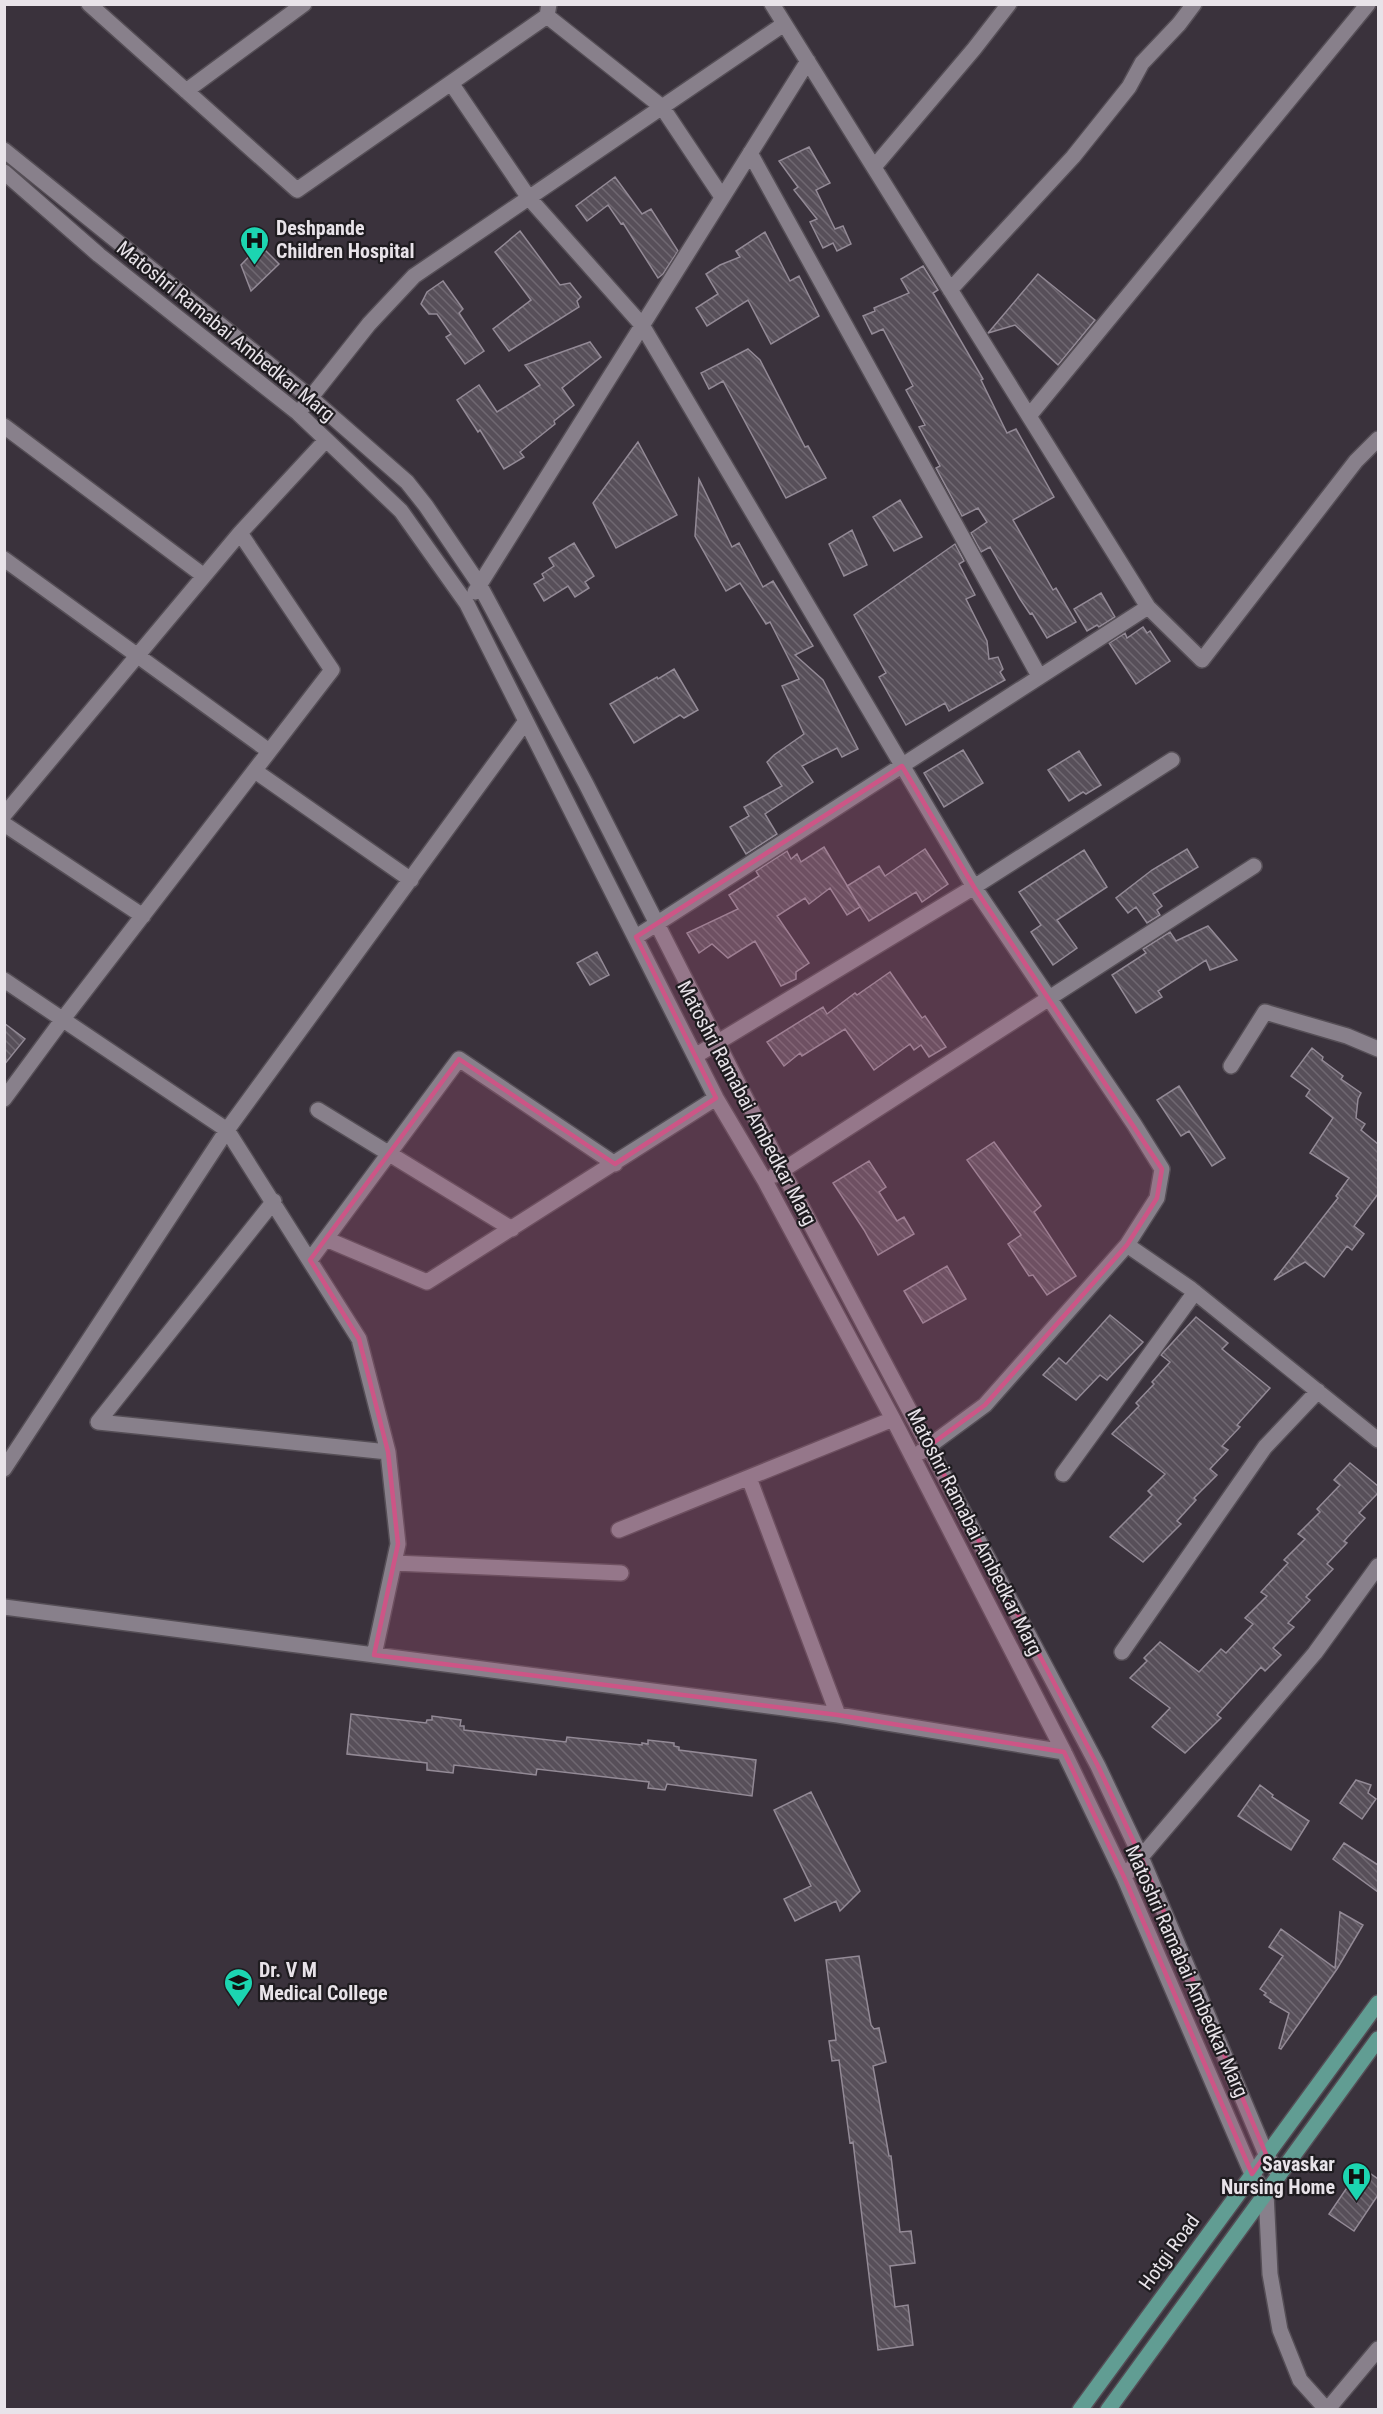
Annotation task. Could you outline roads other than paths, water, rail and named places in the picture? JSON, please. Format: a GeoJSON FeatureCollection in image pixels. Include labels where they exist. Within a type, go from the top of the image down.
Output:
{"type":"FeatureCollection","features":[{"type":"Feature","properties":{"kind":"main road","name":"Hotgi Road"},"geometry":{"type":"LineString","coordinates":[[1080,2409],[1378,2003]]}},
{"type":"Feature","properties":{"kind":"main road"},"geometry":{"type":"LineString","coordinates":[[1108,2409],[1378,2039]]}},
{"type":"Feature","properties":{"kind":"street"},"geometry":{"type":"LineString","coordinates":[[89,4],[297,190],[451,83],[548,10],[662,107],[722,197]]}},
{"type":"Feature","properties":{"kind":"street"},"geometry":{"type":"LineString","coordinates":[[186,91],[303,4]]}},
{"type":"Feature","properties":{"kind":"street"},"geometry":{"type":"LineString","coordinates":[[772,4],[1148,606],[1202,660],[1356,461],[1378,439]]}},
{"type":"Feature","properties":{"kind":"street"},"geometry":{"type":"LineString","coordinates":[[874,167],[974,50],[1009,4]]}},
{"type":"Feature","properties":{"kind":"street"},"geometry":{"type":"LineString","coordinates":[[950,290],[1073,157],[1129,87],[1142,63],[1179,24],[1194,4]]}},
{"type":"Feature","properties":{"kind":"street"},"geometry":{"type":"LineString","coordinates":[[1029,416],[1368,4]]}},
{"type":"Feature","properties":{"kind":"street"},"geometry":{"type":"LineString","coordinates":[[298,413],[369,324],[414,276],[784,24]]}},
{"type":"Feature","properties":{"kind":"street"},"geometry":{"type":"LineString","coordinates":[[467,604],[808,61]]}},
{"type":"Feature","properties":{"kind":"street"},"geometry":{"type":"LineString","coordinates":[[451,83],[529,198],[642,325],[974,887],[1162,1169],[1157,1198],[1127,1245],[985,1405],[913,1458]]}},
{"type":"Feature","properties":{"kind":"street"},"geometry":{"type":"LineString","coordinates":[[4,150],[311,398],[407,482],[479,584],[657,924],[782,1170],[1098,1766],[1141,1857],[1266,2154],[1279,2175]]}},
{"type":"Feature","properties":{"kind":"street"},"geometry":{"type":"LineString","coordinates":[[750,153],[1039,676]]}},
{"type":"Feature","properties":{"kind":"street","name":"Matoshri Ramabai Ambedkar Marg"},"geometry":{"type":"LineString","coordinates":[[4,172],[99,255],[298,413],[401,511],[467,604],[716,1098],[765,1181],[893,1419],[1064,1752],[1124,1877],[1252,2174],[1266,2193]]}},
{"type":"Feature","properties":{"kind":"street"},"geometry":{"type":"LineString","coordinates":[[4,426],[204,576]]}},
{"type":"Feature","properties":{"kind":"street"},"geometry":{"type":"LineString","coordinates":[[4,815],[240,533],[326,440]]}},
{"type":"Feature","properties":{"kind":"street"},"geometry":{"type":"LineString","coordinates":[[4,1099],[332,670],[240,533]]}},
{"type":"Feature","properties":{"kind":"street"},"geometry":{"type":"LineString","coordinates":[[4,559],[269,752]]}},
{"type":"Feature","properties":{"kind":"street"},"geometry":{"type":"LineString","coordinates":[[636,937],[1148,606]]}},
{"type":"Feature","properties":{"kind":"street"},"geometry":{"type":"LineString","coordinates":[[4,1469],[227,1130],[526,721]]}},
{"type":"Feature","properties":{"kind":"street"},"geometry":{"type":"LineString","coordinates":[[695,1056],[974,887],[1172,760]]}},
{"type":"Feature","properties":{"kind":"street"},"geometry":{"type":"LineString","coordinates":[[255,771],[411,880]]}},
{"type":"Feature","properties":{"kind":"street"},"geometry":{"type":"LineString","coordinates":[[4,824],[143,916]]}},
{"type":"Feature","properties":{"kind":"street"},"geometry":{"type":"LineString","coordinates":[[765,1181],[1254,866]]}},
{"type":"Feature","properties":{"kind":"street"},"geometry":{"type":"LineString","coordinates":[[4,980],[227,1130],[274,1201],[359,1339],[388,1452],[398,1544],[374,1655]]}},
{"type":"Feature","properties":{"kind":"street"},"geometry":{"type":"LineString","coordinates":[[1231,1066],[1265,1012],[1347,1036],[1378,1049]]}},
{"type":"Feature","properties":{"kind":"street"},"geometry":{"type":"LineString","coordinates":[[310,1260],[459,1059],[615,1164]]}},
{"type":"Feature","properties":{"kind":"street"},"geometry":{"type":"LineString","coordinates":[[326,1239],[428,1282],[716,1098]]}},
{"type":"Feature","properties":{"kind":"street"},"geometry":{"type":"LineString","coordinates":[[318,1110],[512,1229]]}},
{"type":"Feature","properties":{"kind":"street"},"geometry":{"type":"LineString","coordinates":[[274,1201],[98,1422],[388,1452]]}},
{"type":"Feature","properties":{"kind":"street"},"geometry":{"type":"LineString","coordinates":[[1127,1245],[1195,1292],[1378,1440]]}},
{"type":"Feature","properties":{"kind":"street"},"geometry":{"type":"LineString","coordinates":[[1063,1474],[1195,1292]]}},
{"type":"Feature","properties":{"kind":"street"},"geometry":{"type":"LineString","coordinates":[[1122,1652],[1265,1447],[1318,1391]]}},
{"type":"Feature","properties":{"kind":"street"},"geometry":{"type":"LineString","coordinates":[[619,1530],[893,1419]]}},
{"type":"Feature","properties":{"kind":"street"},"geometry":{"type":"LineString","coordinates":[[749,1478],[838,1715]]}},
{"type":"Feature","properties":{"kind":"street"},"geometry":{"type":"LineString","coordinates":[[394,1563],[621,1573]]}},
{"type":"Feature","properties":{"kind":"street"},"geometry":{"type":"LineString","coordinates":[[1124,1877],[1315,1653],[1378,1566]]}},
{"type":"Feature","properties":{"kind":"street"},"geometry":{"type":"LineString","coordinates":[[4,1607],[838,1715],[1064,1752]]}},
{"type":"Feature","properties":{"kind":"street"},"geometry":{"type":"LineString","coordinates":[[1266,2193],[1270,2274],[1280,2330],[1300,2380],[1327,2409],[1378,2349]]}},
{"type":"Feature","properties":{"kind":"place","name":"Deshpande Children Hospital"},"geometry":{"type":"Point","coordinates":[255,266]}},
{"type":"Feature","properties":{"kind":"place","name":"Dr. V M Medical College"},"geometry":{"type":"Point","coordinates":[238,2008]}},
{"type":"Feature","properties":{"kind":"place","name":"Savaskar Nursing Home"},"geometry":{"type":"Point","coordinates":[1356,2202]}}]}
